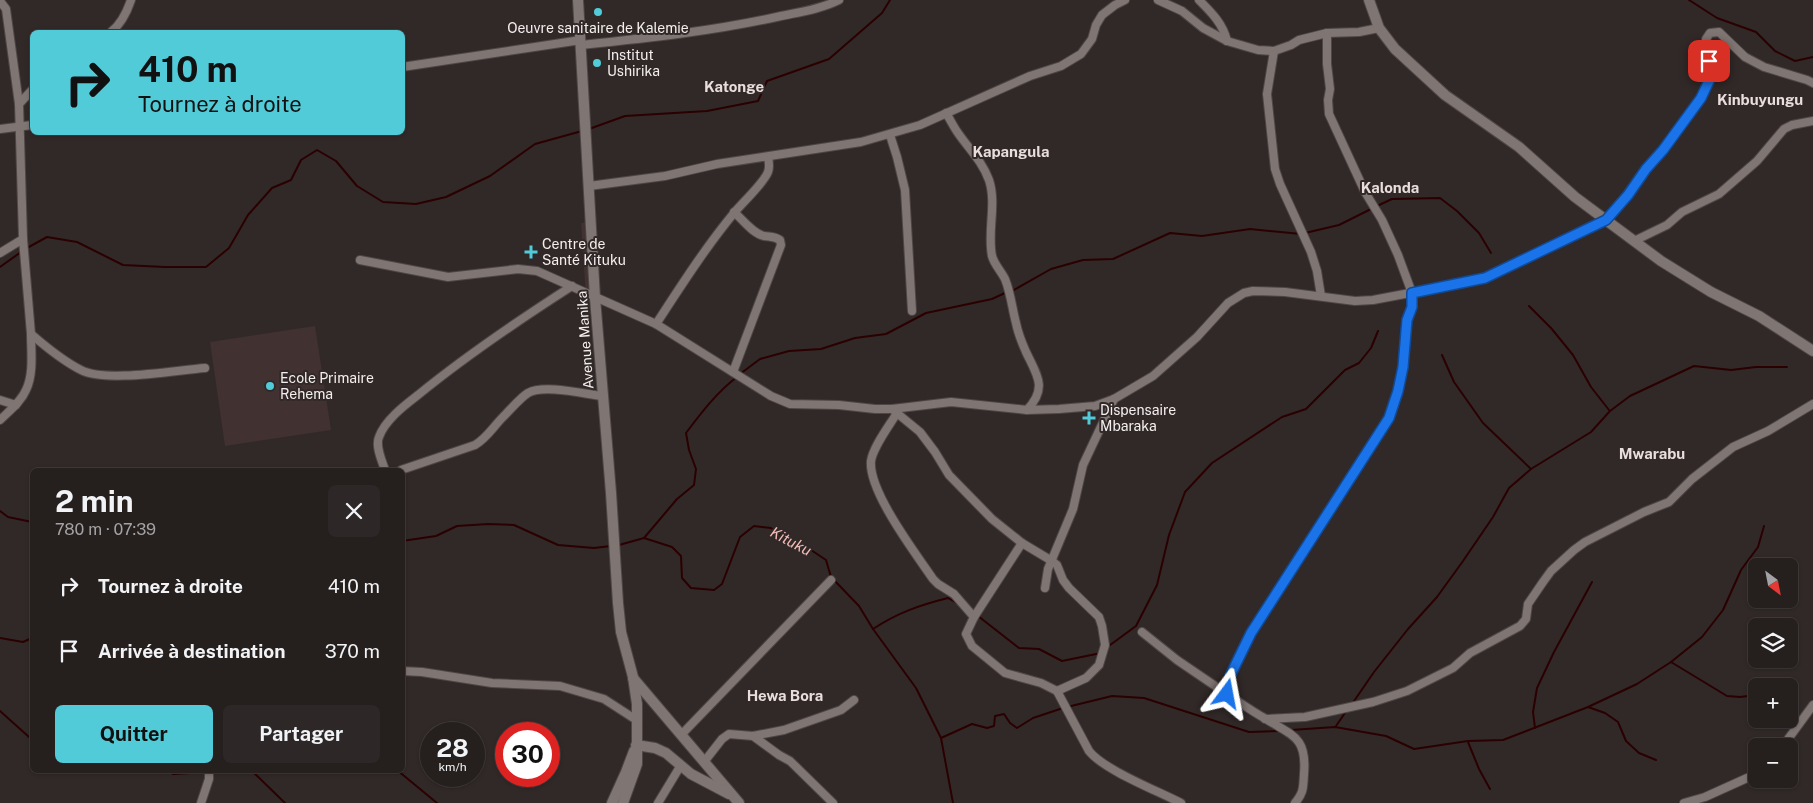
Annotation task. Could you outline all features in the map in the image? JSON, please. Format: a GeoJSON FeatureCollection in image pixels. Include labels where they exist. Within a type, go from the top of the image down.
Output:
{"type":"FeatureCollection","features":[{"type":"Feature","properties":{"kind":"street"},"geometry":{"type":"LineString","coordinates":[[0,420],[16,405],[26,390],[30,376],[31,334],[23,239],[19,104],[6,9],[7,0]]}},
{"type":"Feature","properties":{"kind":"street"},"geometry":{"type":"LineString","coordinates":[[113,30],[128,9],[131,0]]}},
{"type":"Feature","properties":{"kind":"street","name":"Avenue Manika"},"geometry":{"type":"LineString","coordinates":[[578,0],[595,298],[618,602],[621,632],[633,677],[638,721],[636,745]]}},
{"type":"Feature","properties":{"kind":"street"},"geometry":{"type":"LineString","coordinates":[[405,67],[581,43],[740,25],[815,9],[839,0]]}},
{"type":"Feature","properties":{"kind":"street"},"geometry":{"type":"LineString","coordinates":[[589,186],[665,176],[717,164],[861,142],[920,125],[1030,76],[1061,66],[1081,54],[1092,39],[1096,25],[1102,15],[1125,0]]}},
{"type":"Feature","properties":{"kind":"street"},"geometry":{"type":"LineString","coordinates":[[1158,0],[1182,11],[1202,28],[1227,41],[1258,50],[1274,51],[1291,45],[1298,40],[1327,33],[1359,32],[1379,28]]}},
{"type":"Feature","properties":{"kind":"street"},"geometry":{"type":"LineString","coordinates":[[1199,0],[1215,16],[1224,30],[1227,41]]}},
{"type":"Feature","properties":{"kind":"street"},"geometry":{"type":"LineString","coordinates":[[1369,0],[1379,28],[1394,49],[1445,95],[1519,147],[1575,197],[1685,277],[1759,316],[1813,351]]}},
{"type":"Feature","properties":{"kind":"street"},"geometry":{"type":"LineString","coordinates":[[0,1],[6,9]]}},
{"type":"Feature","properties":{"kind":"street"},"geometry":{"type":"LineString","coordinates":[[360,260],[448,278],[518,269],[537,271],[656,324],[771,396],[790,404],[839,405],[894,411],[951,402],[1027,410],[1080,408],[1095,406],[1145,381],[1164,367],[1197,337],[1228,303],[1236,297],[1253,291],[1285,292],[1356,301],[1388,298],[1485,278],[1606,220],[1628,195],[1701,98],[1709,81],[1706,39],[1710,32],[1719,32],[1745,57],[1764,67],[1813,83]]}},
{"type":"Feature","properties":{"kind":"street"},"geometry":{"type":"LineString","coordinates":[[1227,694],[1230,676],[1251,633],[1389,418],[1398,391],[1403,367],[1407,320],[1412,307],[1412,293],[1382,220],[1365,192],[1329,114],[1328,100],[1330,89],[1326,64],[1327,33]]}},
{"type":"Feature","properties":{"kind":"street"},"geometry":{"type":"LineString","coordinates":[[1274,51],[1267,94],[1275,168],[1280,184],[1311,252],[1317,271],[1321,296]]}},
{"type":"Feature","properties":{"kind":"street"},"geometry":{"type":"LineString","coordinates":[[19,104],[30,92]]}},
{"type":"Feature","properties":{"kind":"street"},"geometry":{"type":"LineString","coordinates":[[946,113],[957,132],[983,165],[990,183],[992,258],[1004,279],[1011,297],[1021,340],[1036,371],[1040,385],[1036,400],[1027,410]]}},
{"type":"Feature","properties":{"kind":"street"},"geometry":{"type":"LineString","coordinates":[[1634,241],[1667,225],[1682,212],[1719,194],[1757,160],[1784,129],[1792,125],[1813,121]]}},
{"type":"Feature","properties":{"kind":"street"},"geometry":{"type":"LineString","coordinates":[[0,129],[30,125]]}},
{"type":"Feature","properties":{"kind":"street"},"geometry":{"type":"LineString","coordinates":[[890,135],[898,157],[905,190],[912,311]]}},
{"type":"Feature","properties":{"kind":"street"},"geometry":{"type":"LineString","coordinates":[[656,324],[701,256],[734,212],[768,172],[768,157]]}},
{"type":"Feature","properties":{"kind":"street"},"geometry":{"type":"LineString","coordinates":[[733,372],[781,245],[780,240],[776,237],[762,236],[753,230],[734,212]]}},
{"type":"Feature","properties":{"kind":"street"},"geometry":{"type":"LineString","coordinates":[[0,253],[23,239]]}},
{"type":"Feature","properties":{"kind":"street"},"geometry":{"type":"LineString","coordinates":[[384,468],[379,452],[378,438],[386,425],[404,406],[468,355],[572,286]]}},
{"type":"Feature","properties":{"kind":"street"},"geometry":{"type":"LineString","coordinates":[[31,334],[81,370],[96,376],[206,368]]}},
{"type":"Feature","properties":{"kind":"street"},"geometry":{"type":"LineString","coordinates":[[405,469],[475,445],[483,440],[502,418],[523,397],[531,392],[549,390],[602,396]]}},
{"type":"Feature","properties":{"kind":"street"},"geometry":{"type":"LineString","coordinates":[[1045,588],[1046,576],[1073,509],[1084,465],[1114,398]]}},
{"type":"Feature","properties":{"kind":"street"},"geometry":{"type":"LineString","coordinates":[[0,400],[16,405]]}},
{"type":"Feature","properties":{"kind":"street"},"geometry":{"type":"LineString","coordinates":[[1265,719],[1304,717],[1374,702],[1407,691],[1454,668],[1470,653],[1520,626],[1526,619],[1528,604],[1543,582],[1574,550],[1585,542],[1644,512],[1669,502],[1692,479],[1733,447],[1768,431],[1813,404]]}},
{"type":"Feature","properties":{"kind":"street"},"geometry":{"type":"LineString","coordinates":[[894,411],[920,432],[949,474],[992,519],[1022,543],[1052,560],[1069,588],[1099,617],[1105,645],[1099,665],[1086,678],[1057,691]]}},
{"type":"Feature","properties":{"kind":"street"},"geometry":{"type":"LineString","coordinates":[[894,411],[871,460],[872,470],[881,498],[933,579],[954,594],[974,616]]}},
{"type":"Feature","properties":{"kind":"street"},"geometry":{"type":"LineString","coordinates":[[1022,543],[974,616],[966,634],[968,641],[978,652],[1005,673],[1041,683],[1057,691],[1094,758],[1181,803]]}},
{"type":"Feature","properties":{"kind":"street"},"geometry":{"type":"LineString","coordinates":[[681,735],[831,580]]}},
{"type":"Feature","properties":{"kind":"street"},"geometry":{"type":"LineString","coordinates":[[1142,632],[1177,660],[1227,694],[1265,719],[1292,733],[1302,747],[1304,769],[1303,793],[1295,803]]}},
{"type":"Feature","properties":{"kind":"street"},"geometry":{"type":"LineString","coordinates":[[405,671],[492,683],[560,686],[604,699],[638,721]]}},
{"type":"Feature","properties":{"kind":"street"},"geometry":{"type":"LineString","coordinates":[[633,677],[736,799]]}},
{"type":"Feature","properties":{"kind":"street"},"geometry":{"type":"LineString","coordinates":[[704,762],[722,739],[729,734],[753,736],[784,730],[841,710],[854,700]]}},
{"type":"Feature","properties":{"kind":"street"},"geometry":{"type":"LineString","coordinates":[[1789,738],[1813,704]]}},
{"type":"Feature","properties":{"kind":"street"},"geometry":{"type":"LineString","coordinates":[[753,736],[778,755],[790,761],[833,803]]}},
{"type":"Feature","properties":{"kind":"street"},"geometry":{"type":"LineString","coordinates":[[636,745],[655,748],[666,753],[691,774],[736,799]]}},
{"type":"Feature","properties":{"kind":"street"},"geometry":{"type":"LineString","coordinates":[[612,803],[636,745]]}},
{"type":"Feature","properties":{"kind":"street"},"geometry":{"type":"LineString","coordinates":[[623,803],[637,764],[636,745]]}},
{"type":"Feature","properties":{"kind":"street"},"geometry":{"type":"LineString","coordinates":[[658,803],[681,765]]}},
{"type":"Feature","properties":{"kind":"street"},"geometry":{"type":"LineString","coordinates":[[201,803],[209,779],[209,773]]}},
{"type":"Feature","properties":{"kind":"street"},"geometry":{"type":"LineString","coordinates":[[1684,803],[1705,797],[1748,778]]}},
{"type":"Feature","properties":{"kind":"shaded area"},"geometry":{"type":"Polygon","coordinates":[[[590,222],[595,313],[587,314],[581,223],[590,222]]]}},
{"type":"Feature","properties":{"kind":"shaded area","name":"Ecole Primaire Rehema"},"geometry":{"type":"Polygon","coordinates":[[[315,326],[331,430],[225,446],[210,342],[315,326]]]}},
{"type":"Feature","properties":{"kind":"waterway"},"geometry":{"type":"LineString","coordinates":[[589,129],[625,116],[707,111],[758,101],[767,81],[829,59],[882,13],[890,0]]}},
{"type":"Feature","properties":{"kind":"waterway"},"geometry":{"type":"LineString","coordinates":[[1689,0],[1717,18],[1756,32],[1775,51],[1795,61],[1813,57]]}},
{"type":"Feature","properties":{"kind":"waterway"},"geometry":{"type":"LineString","coordinates":[[27,248],[47,237],[77,242],[123,265],[206,267],[229,248],[248,215],[272,188],[291,180],[301,160],[317,150],[336,161],[357,186],[383,202],[416,204],[446,197],[490,176],[535,144],[582,131]]}},
{"type":"Feature","properties":{"kind":"waterway"},"geometry":{"type":"LineString","coordinates":[[1377,206],[1392,199],[1440,198],[1457,211],[1479,233],[1491,253]]}},
{"type":"Feature","properties":{"kind":"waterway"},"geometry":{"type":"LineString","coordinates":[[1305,233],[1339,225],[1373,208]]}},
{"type":"Feature","properties":{"kind":"waterway"},"geometry":{"type":"LineString","coordinates":[[1012,291],[1051,269],[1083,260],[1113,259],[1170,233],[1202,236],[1250,229],[1301,234]]}},
{"type":"Feature","properties":{"kind":"waterway"},"geometry":{"type":"LineString","coordinates":[[0,267],[21,252]]}},
{"type":"Feature","properties":{"kind":"waterway"},"geometry":{"type":"LineString","coordinates":[[740,374],[760,359],[789,351],[821,349],[855,338],[886,334],[926,313],[992,299],[1007,292]]}},
{"type":"Feature","properties":{"kind":"waterway"},"geometry":{"type":"LineString","coordinates":[[1529,306],[1551,328],[1573,355],[1591,387],[1609,410]]}},
{"type":"Feature","properties":{"kind":"waterway"},"geometry":{"type":"LineString","coordinates":[[1106,648],[1136,626],[1157,585],[1169,535],[1185,492],[1212,463],[1282,417],[1306,409],[1345,370],[1359,363],[1371,348],[1378,331]]}},
{"type":"Feature","properties":{"kind":"waterway"},"geometry":{"type":"LineString","coordinates":[[1442,355],[1454,382],[1483,423],[1531,469]]}},
{"type":"Feature","properties":{"kind":"waterway"},"geometry":{"type":"LineString","coordinates":[[1352,704],[1374,672],[1408,629],[1437,597],[1493,517],[1509,488],[1531,469],[1591,432],[1610,411],[1630,396],[1694,366],[1731,370],[1756,367],[1787,367]]}},
{"type":"Feature","properties":{"kind":"waterway"},"geometry":{"type":"LineString","coordinates":[[644,538],[677,499],[694,485],[696,469],[689,450],[686,433],[703,410],[737,377]]}},
{"type":"Feature","properties":{"kind":"waterway"},"geometry":{"type":"LineString","coordinates":[[0,511],[8,517],[30,522]]}},
{"type":"Feature","properties":{"kind":"waterway","name":"Kituku"},"geometry":{"type":"LineString","coordinates":[[405,541],[436,536],[457,526],[488,524],[514,525],[558,545],[594,548],[611,546]]}},
{"type":"Feature","properties":{"kind":"waterway","name":"Kituku"},"geometry":{"type":"LineString","coordinates":[[619,545],[644,538],[672,547],[681,556],[682,578],[691,588],[714,590],[722,584],[740,537],[754,526],[771,528],[787,539],[805,546],[826,560],[831,577]]}},
{"type":"Feature","properties":{"kind":"waterway"},"geometry":{"type":"LineString","coordinates":[[1291,730],[1335,727],[1386,736],[1414,749],[1468,741],[1503,740],[1588,707],[1637,684],[1671,662],[1702,637],[1723,610],[1741,570],[1758,547],[1764,526]]}},
{"type":"Feature","properties":{"kind":"waterway","name":"Kituku"},"geometry":{"type":"LineString","coordinates":[[834,580],[859,606],[873,629],[916,688],[941,738],[953,803]]}},
{"type":"Feature","properties":{"kind":"waterway"},"geometry":{"type":"LineString","coordinates":[[1535,728],[1533,712],[1537,688],[1592,582]]}},
{"type":"Feature","properties":{"kind":"waterway"},"geometry":{"type":"LineString","coordinates":[[873,629],[900,614],[928,604],[948,598],[957,603]]}},
{"type":"Feature","properties":{"kind":"waterway"},"geometry":{"type":"LineString","coordinates":[[978,616],[1019,648],[1039,649],[1062,661],[1101,653]]}},
{"type":"Feature","properties":{"kind":"waterway","name":"Kituku"},"geometry":{"type":"LineString","coordinates":[[0,638],[23,642],[30,639]]}},
{"type":"Feature","properties":{"kind":"waterway"},"geometry":{"type":"LineString","coordinates":[[1671,662],[1727,696],[1748,696]]}},
{"type":"Feature","properties":{"kind":"waterway"},"geometry":{"type":"LineString","coordinates":[[1067,707],[1112,696],[1144,698],[1249,732],[1281,731]]}},
{"type":"Feature","properties":{"kind":"waterway"},"geometry":{"type":"LineString","coordinates":[[1588,707],[1605,713],[1618,722],[1626,741],[1639,753],[1656,760]]}},
{"type":"Feature","properties":{"kind":"waterway"},"geometry":{"type":"LineString","coordinates":[[941,738],[972,724],[987,728],[994,726],[995,716],[1004,714],[1010,723],[1017,728],[1033,718],[1063,708]]}},
{"type":"Feature","properties":{"kind":"waterway"},"geometry":{"type":"LineString","coordinates":[[1336,726],[1347,710]]}},
{"type":"Feature","properties":{"kind":"waterway"},"geometry":{"type":"LineString","coordinates":[[0,711],[30,737]]}},
{"type":"Feature","properties":{"kind":"waterway"},"geometry":{"type":"LineString","coordinates":[[1468,742],[1490,789]]}},
{"type":"Feature","properties":{"kind":"waterway"},"geometry":{"type":"LineString","coordinates":[[172,773],[190,773]]}},
{"type":"Feature","properties":{"kind":"waterway"},"geometry":{"type":"LineString","coordinates":[[254,773],[285,803]]}},
{"type":"Feature","properties":{"kind":"waterway"},"geometry":{"type":"LineString","coordinates":[[401,773],[437,803]]}},
{"type":"Feature","properties":{"kind":"place","name":"Oeuvre sanitaire de Kalemie"},"geometry":{"type":"Point","coordinates":[598,12]}},
{"type":"Feature","properties":{"kind":"place","name":"Institut Ushirika"},"geometry":{"type":"Point","coordinates":[597,63]}},
{"type":"Feature","properties":{"kind":"place","name":"Centre de Santé Kituku"},"geometry":{"type":"Point","coordinates":[531,252]}},
{"type":"Feature","properties":{"kind":"place","name":"Ecole Primaire Rehema"},"geometry":{"type":"Point","coordinates":[270,386]}},
{"type":"Feature","properties":{"kind":"place","name":"Dispensaire Mbaraka"},"geometry":{"type":"Point","coordinates":[1089,418]}},
{"type":"Feature","properties":{"kind":"district","name":"Katonge"},"geometry":{"type":"Point","coordinates":[734,86]}},
{"type":"Feature","properties":{"kind":"district","name":"Kinbuyungu"},"geometry":{"type":"Point","coordinates":[1760,99]}},
{"type":"Feature","properties":{"kind":"district","name":"Kapangula"},"geometry":{"type":"Point","coordinates":[1011,151]}},
{"type":"Feature","properties":{"kind":"district","name":"Kalonda"},"geometry":{"type":"Point","coordinates":[1390,187]}},
{"type":"Feature","properties":{"kind":"district","name":"Mwarabu"},"geometry":{"type":"Point","coordinates":[1652,453]}},
{"type":"Feature","properties":{"kind":"district","name":"Hewa Bora"},"geometry":{"type":"Point","coordinates":[785,695]}},
{"type":"Feature","properties":{"kind":"route"},"geometry":{"type":"LineString","coordinates":[[1227,694],[1230,676],[1240,652],[1251,633],[1389,418],[1398,391],[1403,367],[1407,320],[1412,307],[1412,293],[1485,278],[1523,258],[1606,220],[1628,195],[1701,98],[1709,81],[1709,61]]}}]}
